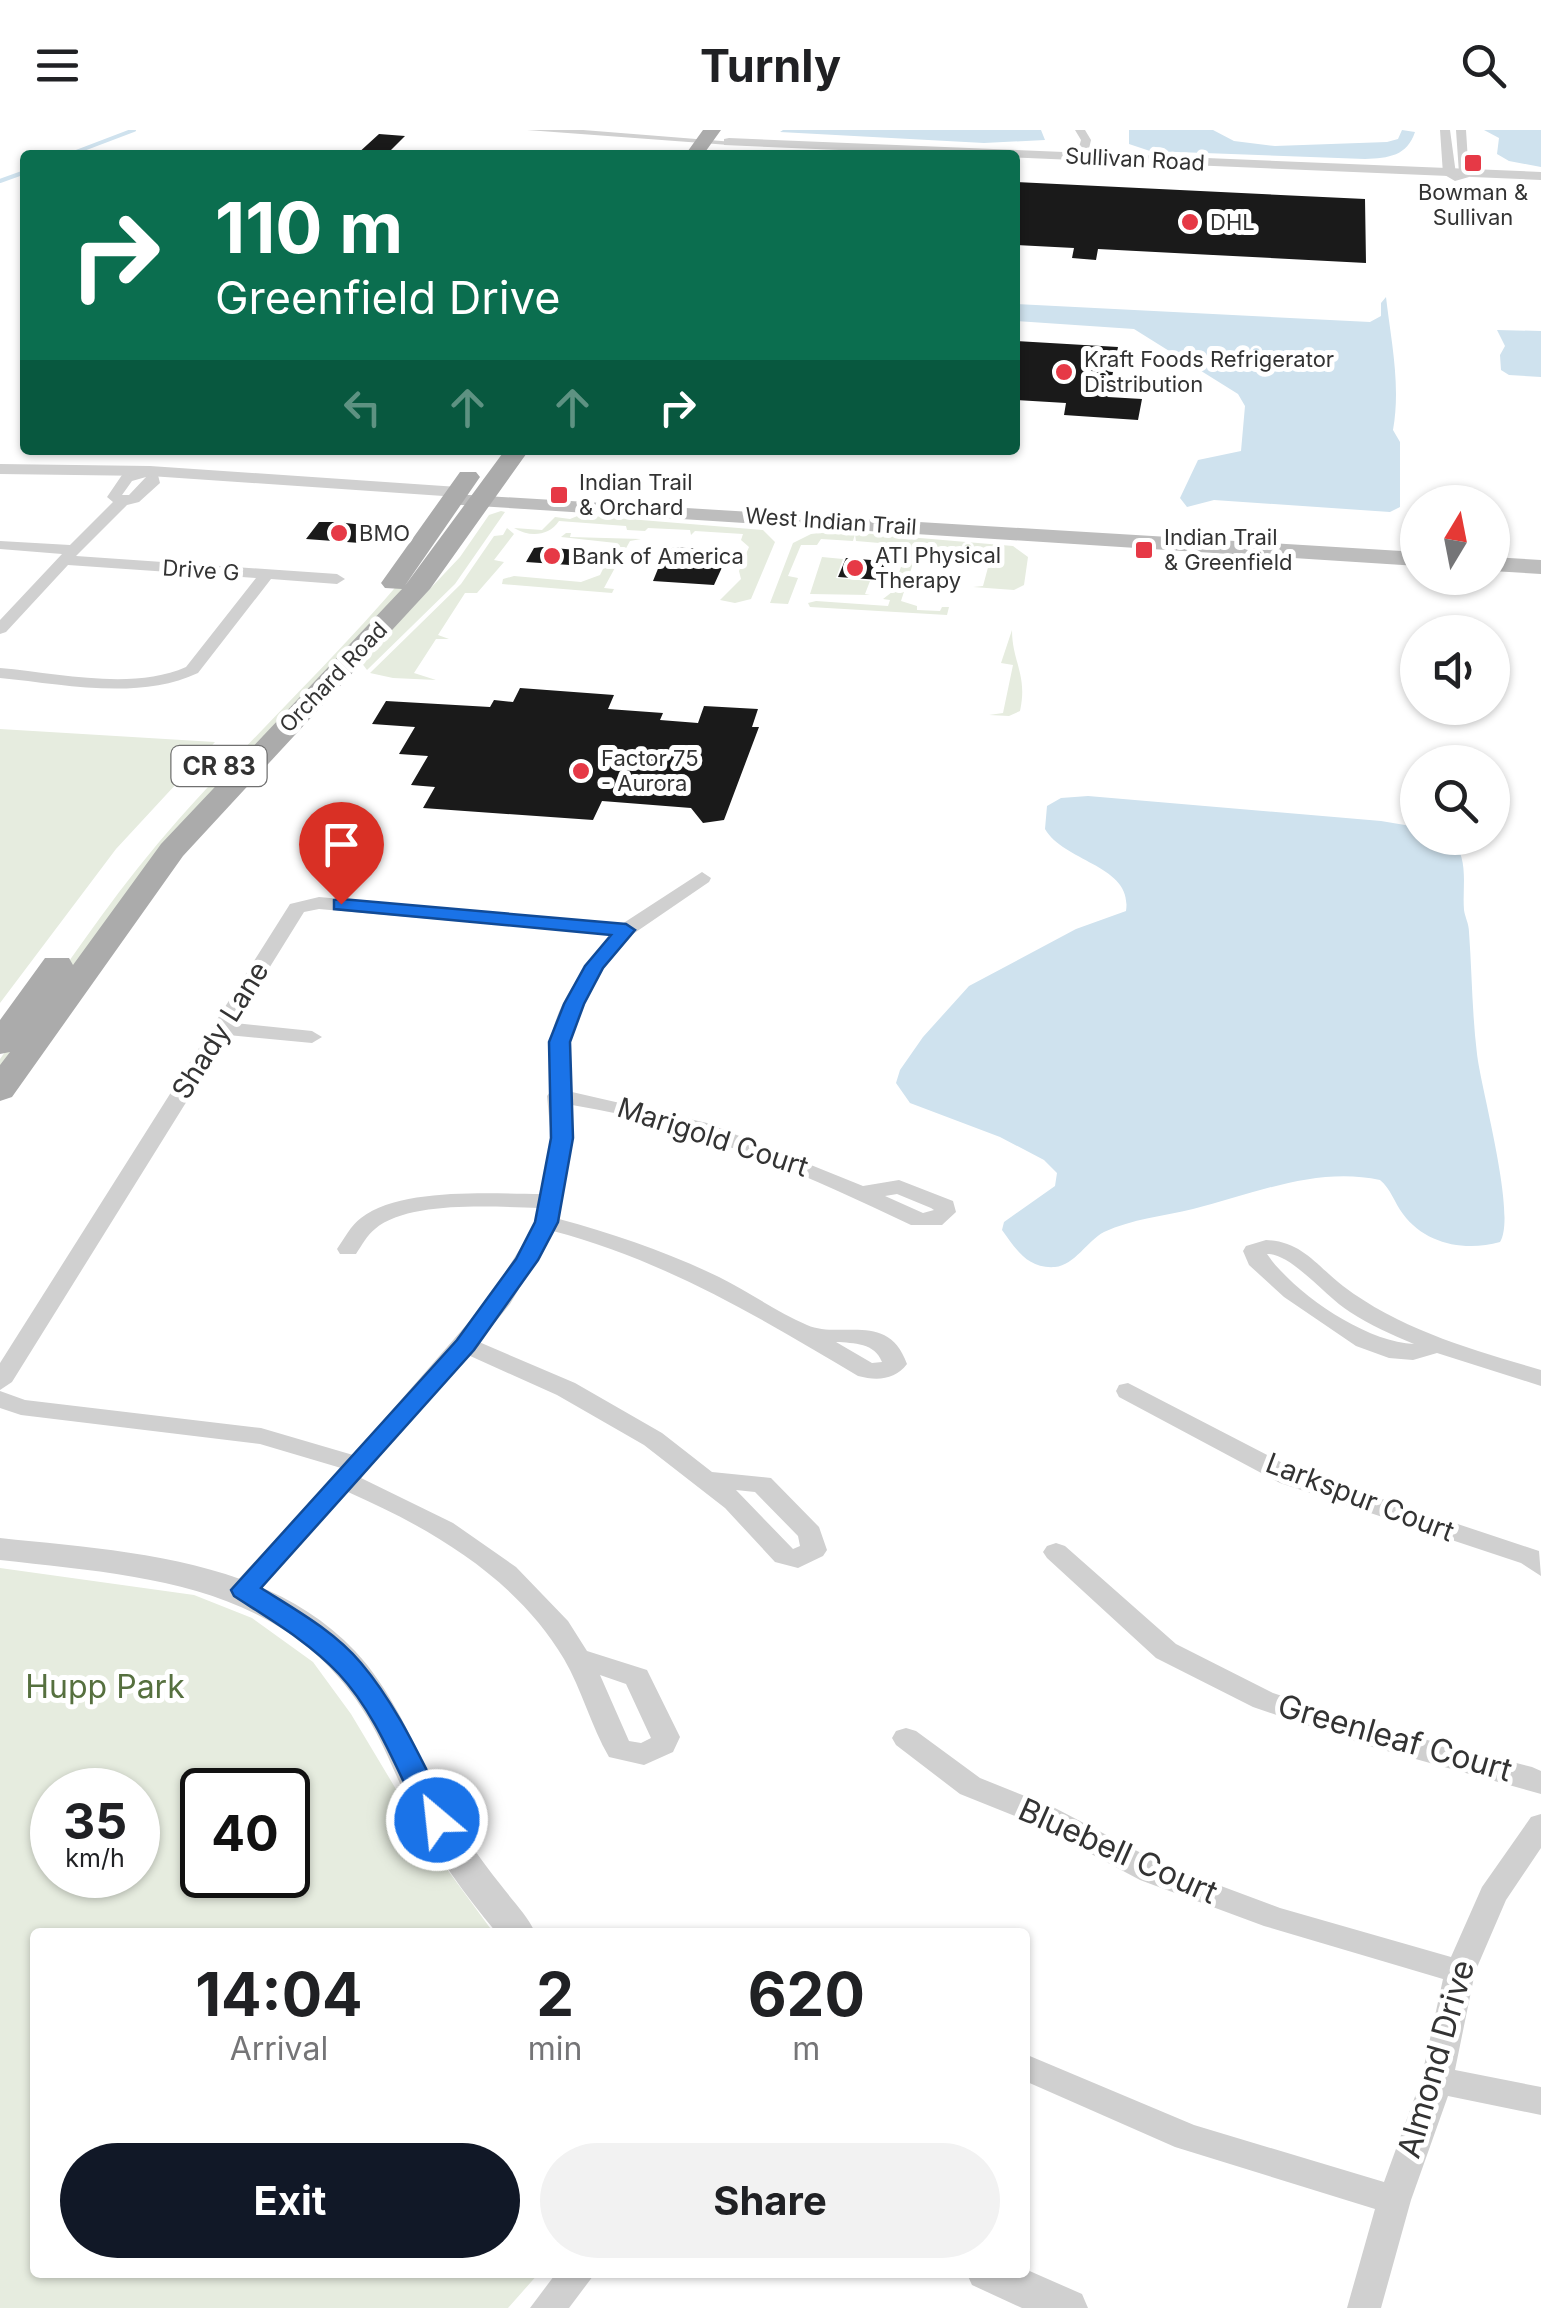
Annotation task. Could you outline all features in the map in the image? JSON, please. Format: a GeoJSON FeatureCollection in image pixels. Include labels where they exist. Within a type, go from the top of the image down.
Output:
{"type":"FeatureCollection","features":[{"type":"Feature","properties":{"kind":"main road","name":"Orchard Road"},"geometry":{"type":"LineString","coordinates":[[0,1090],[172,850],[422,584],[483,455]]}},
{"type":"Feature","properties":{"kind":"main road","name":"Orchard Road"},"geometry":{"type":"LineString","coordinates":[[0,1044],[142,850],[384,595],[465,497],[511,455]]}},
{"type":"Feature","properties":{"kind":"main road","name":"West Indian Trail"},"geometry":{"type":"LineString","coordinates":[[465,497],[1400,558]]}},
{"type":"Feature","properties":{"kind":"main road"},"geometry":{"type":"LineString","coordinates":[[1510,565],[1541,567]]}},
{"type":"Feature","properties":{"kind":"street","name":"Sullivan Road"},"geometry":{"type":"LineString","coordinates":[[532,130],[897,150]]}},
{"type":"Feature","properties":{"kind":"street"},"geometry":{"type":"LineString","coordinates":[[1080,130],[1086,140],[1082,154],[1087,159],[1096,154],[1099,138],[1095,130]]}},
{"type":"Feature","properties":{"kind":"street"},"geometry":{"type":"LineString","coordinates":[[1445,130],[1456,176]]}},
{"type":"Feature","properties":{"kind":"street"},"geometry":{"type":"LineString","coordinates":[[1456,176],[1461,130]]}},
{"type":"Feature","properties":{"kind":"street","name":"Sullivan Road"},"geometry":{"type":"LineString","coordinates":[[729,142],[867,150]]}},
{"type":"Feature","properties":{"kind":"street","name":"Sullivan Road"},"geometry":{"type":"LineString","coordinates":[[1020,156],[1541,179]]}},
{"type":"Feature","properties":{"kind":"street","name":"Sullivan Road"},"geometry":{"type":"LineString","coordinates":[[1020,158],[1087,159]]}},
{"type":"Feature","properties":{"kind":"street","name":"West Indian Trail"},"geometry":{"type":"LineString","coordinates":[[0,469],[465,497]]}},
{"type":"Feature","properties":{"kind":"street"},"geometry":{"type":"LineString","coordinates":[[0,628],[122,502],[134,499],[152,476]]}},
{"type":"Feature","properties":{"kind":"street","name":"West Indian Trail"},"geometry":{"type":"LineString","coordinates":[[0,477],[152,476],[292,490],[465,497]]}},
{"type":"Feature","properties":{"kind":"street"},"geometry":{"type":"LineString","coordinates":[[122,502],[114,497],[127,478]]}},
{"type":"Feature","properties":{"kind":"street","name":"Drive G"},"geometry":{"type":"LineString","coordinates":[[0,545],[266,575],[337,579]]}},
{"type":"Feature","properties":{"kind":"street"},"geometry":{"type":"LineString","coordinates":[[0,673],[152,682],[180,678],[192,670],[266,575]]}},
{"type":"Feature","properties":{"kind":"street"},"geometry":{"type":"LineString","coordinates":[[244,1590],[466,1345],[498,1304],[547,1212],[562,1138],[558,1096],[560,1042],[574,1004],[595,966],[626,930],[702,878]]}},
{"type":"Feature","properties":{"kind":"street","name":"Shady Lane"},"geometry":{"type":"LineString","coordinates":[[0,1382],[291,914],[305,905],[341,904],[626,930]]}},
{"type":"Feature","properties":{"kind":"street"},"geometry":{"type":"LineString","coordinates":[[223,1028],[312,1037]]}},
{"type":"Feature","properties":{"kind":"street","name":"Marigold Court"},"geometry":{"type":"LineString","coordinates":[[558,1096],[626,1105],[687,1122],[786,1156],[864,1192]]}},
{"type":"Feature","properties":{"kind":"street"},"geometry":{"type":"LineString","coordinates":[[348,1249],[370,1220],[407,1210],[456,1201],[547,1212],[726,1287],[807,1335]]}},
{"type":"Feature","properties":{"kind":"street"},"geometry":{"type":"LineString","coordinates":[[1434,1346],[1426,1351],[1402,1351],[1374,1345],[1300,1299],[1257,1260],[1254,1251],[1265,1245],[1288,1249],[1347,1299],[1434,1346],[1541,1378]]}},
{"type":"Feature","properties":{"kind":"street"},"geometry":{"type":"LineString","coordinates":[[466,1345],[524,1369],[611,1414],[709,1480]]}},
{"type":"Feature","properties":{"kind":"street","name":"Larkspur Court"},"geometry":{"type":"LineString","coordinates":[[1128,1391],[1288,1476],[1530,1556],[1541,1567]]}},
{"type":"Feature","properties":{"kind":"street"},"geometry":{"type":"LineString","coordinates":[[0,1399],[21,1407],[261,1436],[350,1472],[456,1538],[532,1596],[578,1658]]}},
{"type":"Feature","properties":{"kind":"street"},"geometry":{"type":"LineString","coordinates":[[0,1549],[180,1571],[244,1590],[310,1632],[364,1686],[437,1820],[514,1928]]}},
{"type":"Feature","properties":{"kind":"street","name":"Greenleaf Court"},"geometry":{"type":"LineString","coordinates":[[1056,1552],[1166,1651],[1264,1700],[1369,1736],[1522,1774],[1541,1783]]}},
{"type":"Feature","properties":{"kind":"street","name":"Bluebell Court"},"geometry":{"type":"LineString","coordinates":[[906,1738],[970,1786],[1045,1816],[1152,1872],[1275,1918],[1460,1972]]}},
{"type":"Feature","properties":{"kind":"street","name":"Almond Drive"},"geometry":{"type":"LineString","coordinates":[[1364,2308],[1394,2200],[1437,2080],[1460,1972],[1494,1895],[1541,1825]]}},
{"type":"Feature","properties":{"kind":"street"},"geometry":{"type":"LineString","coordinates":[[1030,2069],[1187,2137],[1394,2200]]}},
{"type":"Feature","properties":{"kind":"street"},"geometry":{"type":"LineString","coordinates":[[1437,2080],[1541,2101]]}},
{"type":"Feature","properties":{"kind":"street"},"geometry":{"type":"LineString","coordinates":[[547,2308],[574,2278]]}},
{"type":"Feature","properties":{"kind":"street"},"geometry":{"type":"LineString","coordinates":[[1000,2288],[1067,2308]]}},
{"type":"Feature","properties":{"kind":"green space"},"geometry":{"type":"Polygon","coordinates":[[[505,512],[455,584],[367,670],[361,662],[460,557],[489,515],[505,512]]]}},
{"type":"Feature","properties":{"kind":"green space"},"geometry":{"type":"Polygon","coordinates":[[[580,515],[763,530],[775,542],[751,599],[735,603],[720,600],[741,579],[739,571],[749,547],[741,540],[743,534],[695,531],[691,535],[690,530],[627,530],[626,526],[559,521],[538,534],[514,528],[542,530],[555,517],[570,519],[580,515]]]}},
{"type":"Feature","properties":{"kind":"green space"},"geometry":{"type":"Polygon","coordinates":[[[507,528],[514,534],[494,560],[504,562],[477,593],[465,593],[438,635],[449,639],[436,639],[414,673],[436,680],[370,673],[461,584],[494,536],[503,535],[507,528]]]}},
{"type":"Feature","properties":{"kind":"green space"},"geometry":{"type":"Polygon","coordinates":[[[838,531],[1013,546],[1028,557],[1024,585],[1014,590],[973,587],[983,586],[990,560],[980,559],[972,551],[931,549],[916,554],[901,601],[917,606],[917,610],[940,611],[949,607],[947,615],[810,607],[808,603],[816,601],[888,606],[890,600],[883,599],[892,592],[907,550],[903,545],[856,541],[855,534],[853,541],[821,539],[817,545],[801,545],[788,576],[798,578],[788,604],[770,603],[793,543],[811,534],[838,531]]]}},
{"type":"Feature","properties":{"kind":"green space"},"geometry":{"type":"Polygon","coordinates":[[[571,533],[570,537],[641,539],[630,541],[619,561],[628,564],[617,564],[604,588],[614,589],[612,593],[502,584],[503,579],[514,576],[581,582],[600,575],[616,543],[561,537],[571,533]]]}},
{"type":"Feature","properties":{"kind":"green space"},"geometry":{"type":"Polygon","coordinates":[[[426,551],[397,597],[0,1074],[0,1059],[154,848],[426,551]]]}},
{"type":"Feature","properties":{"kind":"green space"},"geometry":{"type":"Polygon","coordinates":[[[822,557],[843,559],[836,578],[870,581],[865,594],[870,595],[810,594],[822,557]]]}},
{"type":"Feature","properties":{"kind":"green space"},"geometry":{"type":"Polygon","coordinates":[[[1012,630],[1022,688],[1020,711],[1009,716],[989,715],[1003,713],[1013,665],[1001,663],[1012,630]]]}},
{"type":"Feature","properties":{"kind":"green space"},"geometry":{"type":"Polygon","coordinates":[[[0,729],[215,742],[116,849],[0,1003],[0,729]]]}},
{"type":"Feature","properties":{"kind":"green space","name":"Hupp Park"},"geometry":{"type":"Polygon","coordinates":[[[0,1568],[194,1595],[252,1618],[313,1662],[351,1714],[430,1846],[490,1928],[30,1928],[30,2278],[535,2278],[508,2308],[0,2308],[0,1568]]]}},
{"type":"Feature","properties":{"kind":"water"},"geometry":{"type":"Polygon","coordinates":[[[1041,130],[1045,140],[984,143],[780,132],[1041,130]]]}},
{"type":"Feature","properties":{"kind":"water"},"geometry":{"type":"Polygon","coordinates":[[[1129,130],[1213,130],[1234,141],[1275,146],[1387,142],[1398,139],[1402,130],[1415,132],[1402,151],[1365,159],[1150,151],[1129,144],[1129,130]]]}},
{"type":"Feature","properties":{"kind":"water"},"geometry":{"type":"Polygon","coordinates":[[[1484,130],[1541,130],[1541,167],[1509,161],[1497,154],[1499,138],[1484,130]]]}},
{"type":"Feature","properties":{"kind":"water"},"geometry":{"type":"Polygon","coordinates":[[[1386,297],[1396,380],[1393,430],[1400,442],[1400,507],[1390,512],[1214,500],[1187,507],[1180,498],[1198,460],[1241,451],[1245,406],[1238,394],[1134,329],[1020,321],[1020,304],[1370,322],[1381,316],[1381,303],[1386,297]]]}},
{"type":"Feature","properties":{"kind":"water"},"geometry":{"type":"Polygon","coordinates":[[[1497,330],[1541,331],[1541,377],[1509,375],[1501,370],[1500,355],[1505,346],[1497,330]]]}},
{"type":"Feature","properties":{"kind":"water"},"geometry":{"type":"Polygon","coordinates":[[[1088,796],[1381,821],[1400,824],[1400,855],[1460,855],[1477,1054],[1504,1207],[1500,1242],[1473,1246],[1434,1239],[1412,1224],[1380,1180],[1333,1177],[1285,1184],[1126,1224],[1104,1232],[1069,1262],[1055,1267],[1037,1265],[1018,1251],[1002,1230],[1004,1222],[1055,1186],[1057,1173],[1044,1160],[1000,1137],[910,1103],[896,1083],[900,1070],[923,1037],[969,986],[1076,929],[1126,911],[1119,884],[1067,850],[1045,829],[1047,806],[1061,798],[1088,796]]]}},
{"type":"Feature","properties":{"kind":"building"},"geometry":{"type":"Polygon","coordinates":[[[379,134],[405,136],[391,150],[361,150],[379,134]]]}},
{"type":"Feature","properties":{"kind":"building","name":"DHL"},"geometry":{"type":"Polygon","coordinates":[[[1020,182],[1365,199],[1366,263],[1098,249],[1096,260],[1072,258],[1074,248],[1020,245],[1020,182]]]}},
{"type":"Feature","properties":{"kind":"building","name":"Kraft Foods Refrigerator Distribution"},"geometry":{"type":"Polygon","coordinates":[[[1020,341],[1118,347],[1108,397],[1142,399],[1138,420],[1064,415],[1066,403],[1020,400],[1020,341]]]}},
{"type":"Feature","properties":{"kind":"building","name":"BMO"},"geometry":{"type":"Polygon","coordinates":[[[319,522],[372,526],[360,543],[306,539],[319,522]]]}},
{"type":"Feature","properties":{"kind":"building","name":"Bank of America"},"geometry":{"type":"Polygon","coordinates":[[[534,548],[577,550],[570,565],[526,562],[534,548]]]}},
{"type":"Feature","properties":{"kind":"building"},"geometry":{"type":"Polygon","coordinates":[[[666,549],[729,552],[714,585],[653,581],[666,549]]]}},
{"type":"Feature","properties":{"kind":"building"},"geometry":{"type":"Polygon","coordinates":[[[846,558],[887,560],[880,580],[838,577],[846,558]]]}},
{"type":"Feature","properties":{"kind":"building","name":"Factor 75 - Aurora"},"geometry":{"type":"Polygon","coordinates":[[[520,688],[614,695],[608,709],[663,713],[660,720],[698,723],[704,706],[758,709],[752,727],[759,727],[724,820],[703,823],[691,808],[602,801],[593,820],[423,808],[435,787],[411,785],[428,756],[399,754],[415,727],[372,724],[386,701],[490,707],[494,700],[513,702],[520,688]]]}},
{"type":"Feature","properties":{"kind":"waterway"},"geometry":{"type":"LineString","coordinates":[[81,150],[134,130]]}},
{"type":"Feature","properties":{"kind":"waterway"},"geometry":{"type":"LineString","coordinates":[[0,181],[20,174]]}},
{"type":"Feature","properties":{"kind":"place","name":"Bowman & Sullivan"},"geometry":{"type":"Point","coordinates":[1473,163]}},
{"type":"Feature","properties":{"kind":"place","name":"DHL"},"geometry":{"type":"Point","coordinates":[1190,222]}},
{"type":"Feature","properties":{"kind":"place","name":"Kraft Foods Refrigerator Distribution"},"geometry":{"type":"Point","coordinates":[1064,372]}},
{"type":"Feature","properties":{"kind":"place","name":"Indian Trail & Orchard"},"geometry":{"type":"Point","coordinates":[559,495]}},
{"type":"Feature","properties":{"kind":"place","name":"BMO"},"geometry":{"type":"Point","coordinates":[339,533]}},
{"type":"Feature","properties":{"kind":"place","name":"Indian Trail & Greenfield"},"geometry":{"type":"Point","coordinates":[1144,550]}},
{"type":"Feature","properties":{"kind":"place","name":"Bank of America"},"geometry":{"type":"Point","coordinates":[552,556]}},
{"type":"Feature","properties":{"kind":"place","name":"ATI Physical Therapy"},"geometry":{"type":"Point","coordinates":[855,568]}},
{"type":"Feature","properties":{"kind":"place","name":"Factor 75 - Aurora"},"geometry":{"type":"Point","coordinates":[581,771]}},
{"type":"Feature","properties":{"kind":"route"},"geometry":{"type":"LineString","coordinates":[[341,904],[626,930],[595,966],[574,1004],[560,1042],[558,1096],[562,1138],[547,1222],[527,1260],[466,1345],[244,1590],[310,1632],[350,1668],[377,1704],[437,1820]]}}]}
